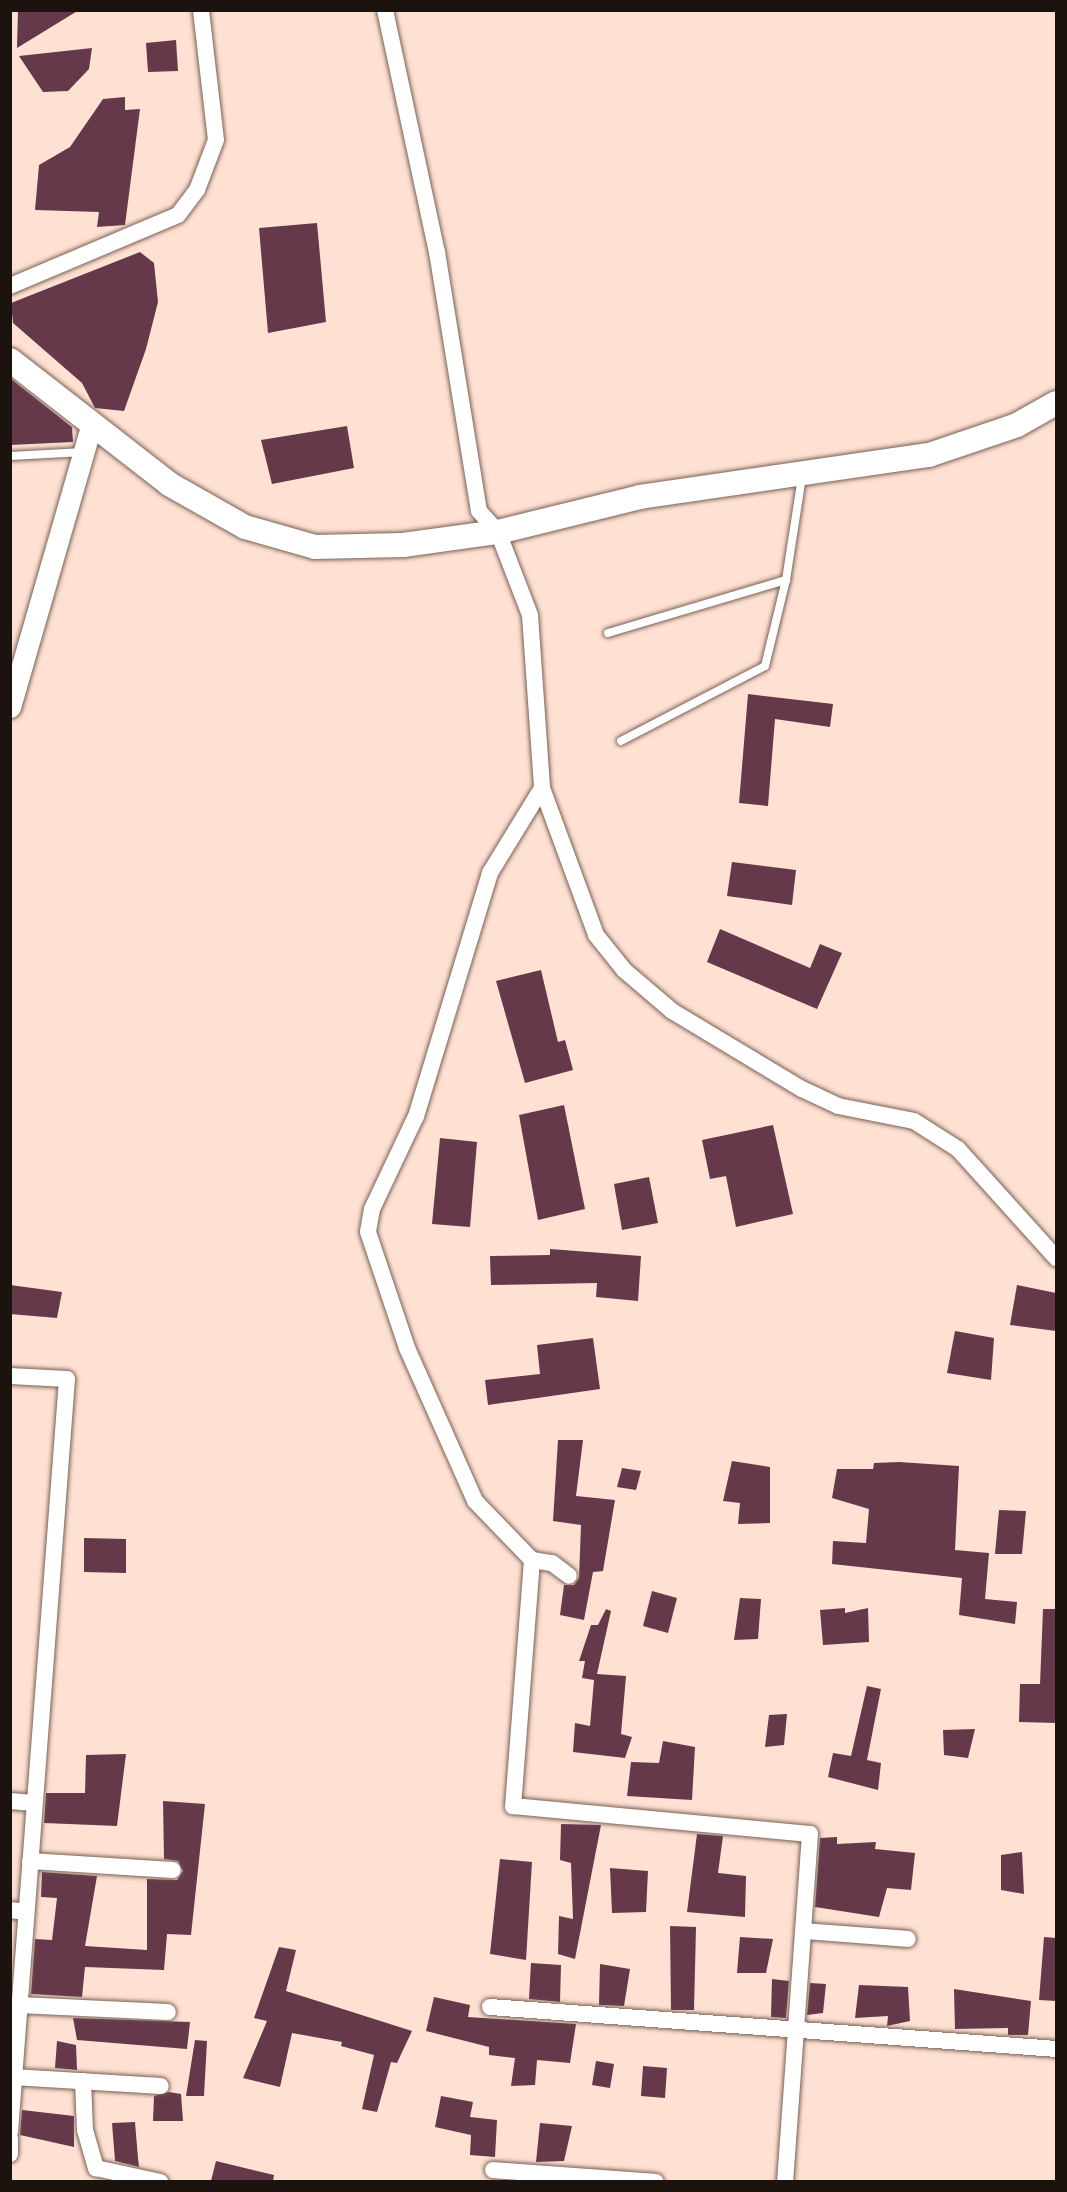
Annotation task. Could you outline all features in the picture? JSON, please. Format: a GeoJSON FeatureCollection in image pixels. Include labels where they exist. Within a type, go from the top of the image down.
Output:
{"type":"FeatureCollection","features":[{"type":"Feature","properties":{"kind":"main road"},"geometry":{"type":"LineString","coordinates":[[10,360],[169,484],[245,527],[315,547],[403,546],[498,532],[640,497],[802,474],[963,446],[1056,403]]}},
{"type":"Feature","properties":{"kind":"street"},"geometry":{"type":"LineString","coordinates":[[10,286],[178,215],[196,190],[216,140],[201,10]]}},
{"type":"Feature","properties":{"kind":"street"},"geometry":{"type":"LineString","coordinates":[[385,10],[437,252],[478,511],[498,532],[530,615],[542,788],[596,935],[624,970],[672,1011],[802,1089],[838,1106],[914,1121],[958,1149],[1056,1258]]}},
{"type":"Feature","properties":{"kind":"street"},"geometry":{"type":"LineString","coordinates":[[10,707],[92,423]]}},
{"type":"Feature","properties":{"kind":"street"},"geometry":{"type":"LineString","coordinates":[[542,788],[490,873],[416,1116],[372,1209],[368,1232],[407,1348],[475,1501],[532,1560],[552,1563],[569,1576]]}},
{"type":"Feature","properties":{"kind":"street"},"geometry":{"type":"LineString","coordinates":[[10,1376],[66,1379],[30,1861],[18,1911],[10,2132]]}},
{"type":"Feature","properties":{"kind":"street"},"geometry":{"type":"LineString","coordinates":[[532,1560],[513,1806],[810,1834],[785,2181]]}},
{"type":"Feature","properties":{"kind":"street"},"geometry":{"type":"LineString","coordinates":[[10,1801],[34,1803]]}},
{"type":"Feature","properties":{"kind":"street"},"geometry":{"type":"LineString","coordinates":[[30,1861],[173,1870]]}},
{"type":"Feature","properties":{"kind":"street"},"geometry":{"type":"LineString","coordinates":[[804,1931],[908,1939]]}},
{"type":"Feature","properties":{"kind":"street"},"geometry":{"type":"LineString","coordinates":[[490,2007],[1056,2049]]}},
{"type":"Feature","properties":{"kind":"street"},"geometry":{"type":"LineString","coordinates":[[16,2013],[168,2012]]}},
{"type":"Feature","properties":{"kind":"street"},"geometry":{"type":"LineString","coordinates":[[13,2077],[161,2086]]}},
{"type":"Feature","properties":{"kind":"street"},"geometry":{"type":"LineString","coordinates":[[83,2081],[85,2130],[96,2168],[160,2181]]}},
{"type":"Feature","properties":{"kind":"street"},"geometry":{"type":"LineString","coordinates":[[10,2139],[10,2154]]}},
{"type":"Feature","properties":{"kind":"street"},"geometry":{"type":"LineString","coordinates":[[494,2170],[656,2181]]}},
{"type":"Feature","properties":{"kind":"lane"},"geometry":{"type":"LineString","coordinates":[[10,456],[84,452]]}},
{"type":"Feature","properties":{"kind":"lane"},"geometry":{"type":"LineString","coordinates":[[621,741],[765,666],[786,580],[802,474]]}},
{"type":"Feature","properties":{"kind":"lane"},"geometry":{"type":"LineString","coordinates":[[608,633],[786,580]]}},
{"type":"Feature","properties":{"kind":"building"},"geometry":{"type":"Polygon","coordinates":[[[18,10],[79,10],[17,48],[18,10]]]}},
{"type":"Feature","properties":{"kind":"building"},"geometry":{"type":"Polygon","coordinates":[[[176,40],[178,71],[148,72],[146,43],[176,40]]]}},
{"type":"Feature","properties":{"kind":"building"},"geometry":{"type":"Polygon","coordinates":[[[92,48],[89,69],[68,91],[43,92],[19,56],[92,48]]]}},
{"type":"Feature","properties":{"kind":"building"},"geometry":{"type":"Polygon","coordinates":[[[125,97],[125,110],[140,109],[125,225],[97,227],[99,212],[35,210],[39,165],[70,147],[103,99],[125,97]]]}},
{"type":"Feature","properties":{"kind":"building"},"geometry":{"type":"Polygon","coordinates":[[[317,223],[326,322],[268,333],[259,228],[317,223]]]}},
{"type":"Feature","properties":{"kind":"building"},"geometry":{"type":"Polygon","coordinates":[[[140,252],[154,263],[158,302],[146,349],[124,411],[95,408],[82,383],[13,323],[11,303],[140,252]]]}},
{"type":"Feature","properties":{"kind":"building"},"geometry":{"type":"Polygon","coordinates":[[[10,378],[72,427],[73,442],[10,445],[10,378]]]}},
{"type":"Feature","properties":{"kind":"building"},"geometry":{"type":"Polygon","coordinates":[[[347,426],[354,468],[272,484],[261,440],[347,426]]]}},
{"type":"Feature","properties":{"kind":"building"},"geometry":{"type":"Polygon","coordinates":[[[748,694],[833,704],[830,727],[775,719],[768,806],[739,803],[748,694]]]}},
{"type":"Feature","properties":{"kind":"building"},"geometry":{"type":"Polygon","coordinates":[[[732,862],[796,870],[792,905],[727,896],[732,862]]]}},
{"type":"Feature","properties":{"kind":"building"},"geometry":{"type":"Polygon","coordinates":[[[720,929],[810,968],[820,944],[842,953],[817,1009],[707,962],[720,929]]]}},
{"type":"Feature","properties":{"kind":"building"},"geometry":{"type":"Polygon","coordinates":[[[541,970],[558,1042],[565,1040],[573,1070],[525,1083],[496,981],[541,970]]]}},
{"type":"Feature","properties":{"kind":"building"},"geometry":{"type":"Polygon","coordinates":[[[564,1105],[585,1209],[538,1220],[519,1115],[564,1105]]]}},
{"type":"Feature","properties":{"kind":"building"},"geometry":{"type":"Polygon","coordinates":[[[773,1125],[793,1214],[736,1227],[726,1176],[710,1179],[702,1140],[773,1125]]]}},
{"type":"Feature","properties":{"kind":"building"},"geometry":{"type":"Polygon","coordinates":[[[440,1138],[477,1142],[470,1227],[432,1224],[440,1138]]]}},
{"type":"Feature","properties":{"kind":"building"},"geometry":{"type":"Polygon","coordinates":[[[649,1177],[658,1223],[622,1230],[614,1184],[649,1177]]]}},
{"type":"Feature","properties":{"kind":"building"},"geometry":{"type":"Polygon","coordinates":[[[550,1249],[641,1256],[638,1301],[596,1297],[597,1283],[491,1285],[490,1256],[550,1255],[550,1249]]]}},
{"type":"Feature","properties":{"kind":"building"},"geometry":{"type":"Polygon","coordinates":[[[10,1285],[62,1292],[57,1318],[10,1314],[10,1285]]]}},
{"type":"Feature","properties":{"kind":"building"},"geometry":{"type":"Polygon","coordinates":[[[1017,1285],[1056,1293],[1056,1331],[1010,1325],[1017,1285]]]}},
{"type":"Feature","properties":{"kind":"building"},"geometry":{"type":"Polygon","coordinates":[[[955,1331],[994,1338],[991,1380],[947,1373],[955,1331]]]}},
{"type":"Feature","properties":{"kind":"building"},"geometry":{"type":"Polygon","coordinates":[[[593,1338],[600,1389],[488,1405],[485,1380],[540,1374],[537,1345],[593,1338]]]}},
{"type":"Feature","properties":{"kind":"building"},"geometry":{"type":"Polygon","coordinates":[[[558,1440],[583,1440],[576,1496],[615,1500],[603,1571],[593,1572],[584,1620],[560,1615],[564,1585],[574,1585],[579,1578],[581,1525],[553,1521],[558,1440]]]}},
{"type":"Feature","properties":{"kind":"building"},"geometry":{"type":"Polygon","coordinates":[[[732,1461],[770,1467],[770,1523],[738,1524],[740,1503],[723,1501],[732,1461]]]}},
{"type":"Feature","properties":{"kind":"building"},"geometry":{"type":"Polygon","coordinates":[[[899,1462],[959,1466],[955,1550],[989,1553],[985,1599],[1017,1602],[1015,1624],[959,1615],[962,1578],[832,1564],[833,1541],[866,1543],[869,1509],[832,1498],[837,1469],[873,1469],[874,1463],[899,1462]]]}},
{"type":"Feature","properties":{"kind":"building"},"geometry":{"type":"Polygon","coordinates":[[[622,1468],[641,1471],[636,1490],[617,1487],[622,1468]]]}},
{"type":"Feature","properties":{"kind":"building"},"geometry":{"type":"Polygon","coordinates":[[[999,1510],[1026,1511],[1022,1554],[995,1554],[999,1510]]]}},
{"type":"Feature","properties":{"kind":"building"},"geometry":{"type":"Polygon","coordinates":[[[84,1538],[126,1539],[126,1573],[84,1572],[84,1538]]]}},
{"type":"Feature","properties":{"kind":"building"},"geometry":{"type":"Polygon","coordinates":[[[652,1591],[677,1598],[668,1633],[643,1626],[652,1591]]]}},
{"type":"Feature","properties":{"kind":"building"},"geometry":{"type":"Polygon","coordinates":[[[740,1598],[761,1599],[758,1639],[734,1640],[740,1598]]]}},
{"type":"Feature","properties":{"kind":"building"},"geometry":{"type":"Polygon","coordinates":[[[845,1608],[845,1613],[868,1608],[869,1642],[823,1645],[820,1610],[845,1608]]]}},
{"type":"Feature","properties":{"kind":"building"},"geometry":{"type":"Polygon","coordinates":[[[606,1609],[611,1611],[597,1674],[626,1676],[621,1734],[632,1737],[625,1758],[573,1752],[575,1723],[590,1726],[594,1680],[582,1678],[585,1661],[579,1661],[591,1625],[598,1625],[606,1609]]]}},
{"type":"Feature","properties":{"kind":"building"},"geometry":{"type":"Polygon","coordinates":[[[1043,1609],[1056,1609],[1056,1723],[1019,1722],[1020,1684],[1040,1684],[1043,1609]]]}},
{"type":"Feature","properties":{"kind":"building"},"geometry":{"type":"Polygon","coordinates":[[[867,1686],[881,1689],[867,1760],[881,1763],[878,1790],[828,1777],[833,1753],[851,1756],[867,1686]]]}},
{"type":"Feature","properties":{"kind":"building"},"geometry":{"type":"Polygon","coordinates":[[[787,1714],[784,1745],[765,1747],[769,1715],[787,1714]]]}},
{"type":"Feature","properties":{"kind":"building"},"geometry":{"type":"Polygon","coordinates":[[[975,1729],[968,1758],[944,1755],[943,1730],[975,1729]]]}},
{"type":"Feature","properties":{"kind":"building"},"geometry":{"type":"Polygon","coordinates":[[[663,1741],[695,1747],[692,1800],[627,1796],[631,1762],[659,1763],[663,1741]]]}},
{"type":"Feature","properties":{"kind":"building"},"geometry":{"type":"Polygon","coordinates":[[[126,1754],[117,1826],[44,1823],[46,1793],[85,1793],[86,1755],[126,1754]]]}},
{"type":"Feature","properties":{"kind":"building"},"geometry":{"type":"Polygon","coordinates":[[[163,1801],[205,1804],[191,1935],[167,1934],[164,1970],[85,1967],[82,1997],[31,1994],[35,1939],[52,1940],[57,1898],[41,1897],[42,1872],[97,1876],[85,1946],[147,1950],[147,1879],[177,1880],[183,1871],[178,1861],[164,1859],[163,1801]]]}},
{"type":"Feature","properties":{"kind":"building"},"geometry":{"type":"Polygon","coordinates":[[[561,1824],[601,1825],[575,1959],[558,1954],[559,1916],[573,1919],[571,1863],[560,1860],[561,1824]]]}},
{"type":"Feature","properties":{"kind":"building"},"geometry":{"type":"Polygon","coordinates":[[[697,1834],[723,1836],[718,1873],[746,1876],[745,1917],[687,1912],[697,1834]]]}},
{"type":"Feature","properties":{"kind":"building"},"geometry":{"type":"Polygon","coordinates":[[[837,1837],[837,1844],[876,1842],[875,1849],[915,1853],[911,1890],[887,1888],[879,1917],[815,1907],[820,1838],[837,1837]]]}},
{"type":"Feature","properties":{"kind":"building"},"geometry":{"type":"Polygon","coordinates":[[[1022,1852],[1024,1894],[1001,1890],[1001,1855],[1022,1852]]]}},
{"type":"Feature","properties":{"kind":"building"},"geometry":{"type":"Polygon","coordinates":[[[500,1859],[532,1862],[526,1960],[490,1954],[500,1859]]]}},
{"type":"Feature","properties":{"kind":"building"},"geometry":{"type":"Polygon","coordinates":[[[610,1868],[648,1871],[646,1912],[612,1913],[610,1868]]]}},
{"type":"Feature","properties":{"kind":"building"},"geometry":{"type":"Polygon","coordinates":[[[670,1926],[696,1927],[694,2010],[671,2010],[670,1926]]]}},
{"type":"Feature","properties":{"kind":"building"},"geometry":{"type":"Polygon","coordinates":[[[740,1937],[773,1939],[766,1973],[737,1973],[740,1937]]]}},
{"type":"Feature","properties":{"kind":"building"},"geometry":{"type":"Polygon","coordinates":[[[1044,1937],[1056,1938],[1056,2001],[1039,2000],[1044,1937]]]}},
{"type":"Feature","properties":{"kind":"building"},"geometry":{"type":"Polygon","coordinates":[[[279,1947],[296,1950],[286,1991],[412,2031],[397,2063],[391,2062],[377,2112],[362,2109],[374,2055],[341,2046],[342,2042],[292,2033],[280,2087],[243,2078],[267,2021],[254,2018],[279,1947]]]}},
{"type":"Feature","properties":{"kind":"building"},"geometry":{"type":"Polygon","coordinates":[[[531,1963],[561,1965],[560,2002],[529,1999],[531,1963]]]}},
{"type":"Feature","properties":{"kind":"building"},"geometry":{"type":"Polygon","coordinates":[[[600,1964],[630,1969],[624,2006],[599,2005],[600,1964]]]}},
{"type":"Feature","properties":{"kind":"building"},"geometry":{"type":"Polygon","coordinates":[[[772,1979],[789,1981],[786,2018],[771,2017],[772,1979]]]}},
{"type":"Feature","properties":{"kind":"building"},"geometry":{"type":"Polygon","coordinates":[[[810,1983],[826,1984],[823,2013],[807,2015],[810,1983]]]}},
{"type":"Feature","properties":{"kind":"building"},"geometry":{"type":"Polygon","coordinates":[[[859,1985],[908,1987],[910,2021],[887,2026],[888,2016],[855,2018],[859,1985]]]}},
{"type":"Feature","properties":{"kind":"building"},"geometry":{"type":"Polygon","coordinates":[[[954,1989],[1031,2001],[1028,2035],[1008,2035],[1008,2028],[955,2029],[954,1989]]]}},
{"type":"Feature","properties":{"kind":"building"},"geometry":{"type":"Polygon","coordinates":[[[434,1997],[470,2005],[468,2017],[576,2024],[570,2063],[537,2060],[535,2085],[511,2086],[515,2058],[489,2055],[489,2047],[426,2031],[434,1997]]]}},
{"type":"Feature","properties":{"kind":"building"},"geometry":{"type":"Polygon","coordinates":[[[73,2018],[190,2022],[187,2049],[77,2040],[73,2018]]]}},
{"type":"Feature","properties":{"kind":"building"},"geometry":{"type":"Polygon","coordinates":[[[195,2040],[207,2041],[204,2096],[186,2096],[195,2040]]]}},
{"type":"Feature","properties":{"kind":"building"},"geometry":{"type":"Polygon","coordinates":[[[57,2041],[76,2045],[77,2070],[55,2068],[57,2041]]]}},
{"type":"Feature","properties":{"kind":"building"},"geometry":{"type":"Polygon","coordinates":[[[596,2061],[614,2064],[610,2088],[592,2085],[596,2061]]]}},
{"type":"Feature","properties":{"kind":"building"},"geometry":{"type":"Polygon","coordinates":[[[643,2066],[667,2068],[665,2098],[641,2096],[643,2066]]]}},
{"type":"Feature","properties":{"kind":"building"},"geometry":{"type":"Polygon","coordinates":[[[169,2092],[181,2094],[183,2121],[153,2121],[154,2096],[169,2092]]]}},
{"type":"Feature","properties":{"kind":"building"},"geometry":{"type":"Polygon","coordinates":[[[441,2096],[473,2102],[470,2117],[497,2120],[495,2157],[470,2155],[471,2135],[435,2127],[441,2096]]]}},
{"type":"Feature","properties":{"kind":"building"},"geometry":{"type":"Polygon","coordinates":[[[22,2110],[74,2116],[74,2147],[20,2135],[22,2110]]]}},
{"type":"Feature","properties":{"kind":"building"},"geometry":{"type":"Polygon","coordinates":[[[135,2122],[139,2167],[115,2161],[112,2123],[135,2122]]]}},
{"type":"Feature","properties":{"kind":"building"},"geometry":{"type":"Polygon","coordinates":[[[540,2123],[572,2126],[564,2161],[536,2162],[540,2123]]]}},
{"type":"Feature","properties":{"kind":"building"},"geometry":{"type":"Polygon","coordinates":[[[216,2161],[274,2175],[273,2181],[211,2181],[216,2161]]]}}]}
